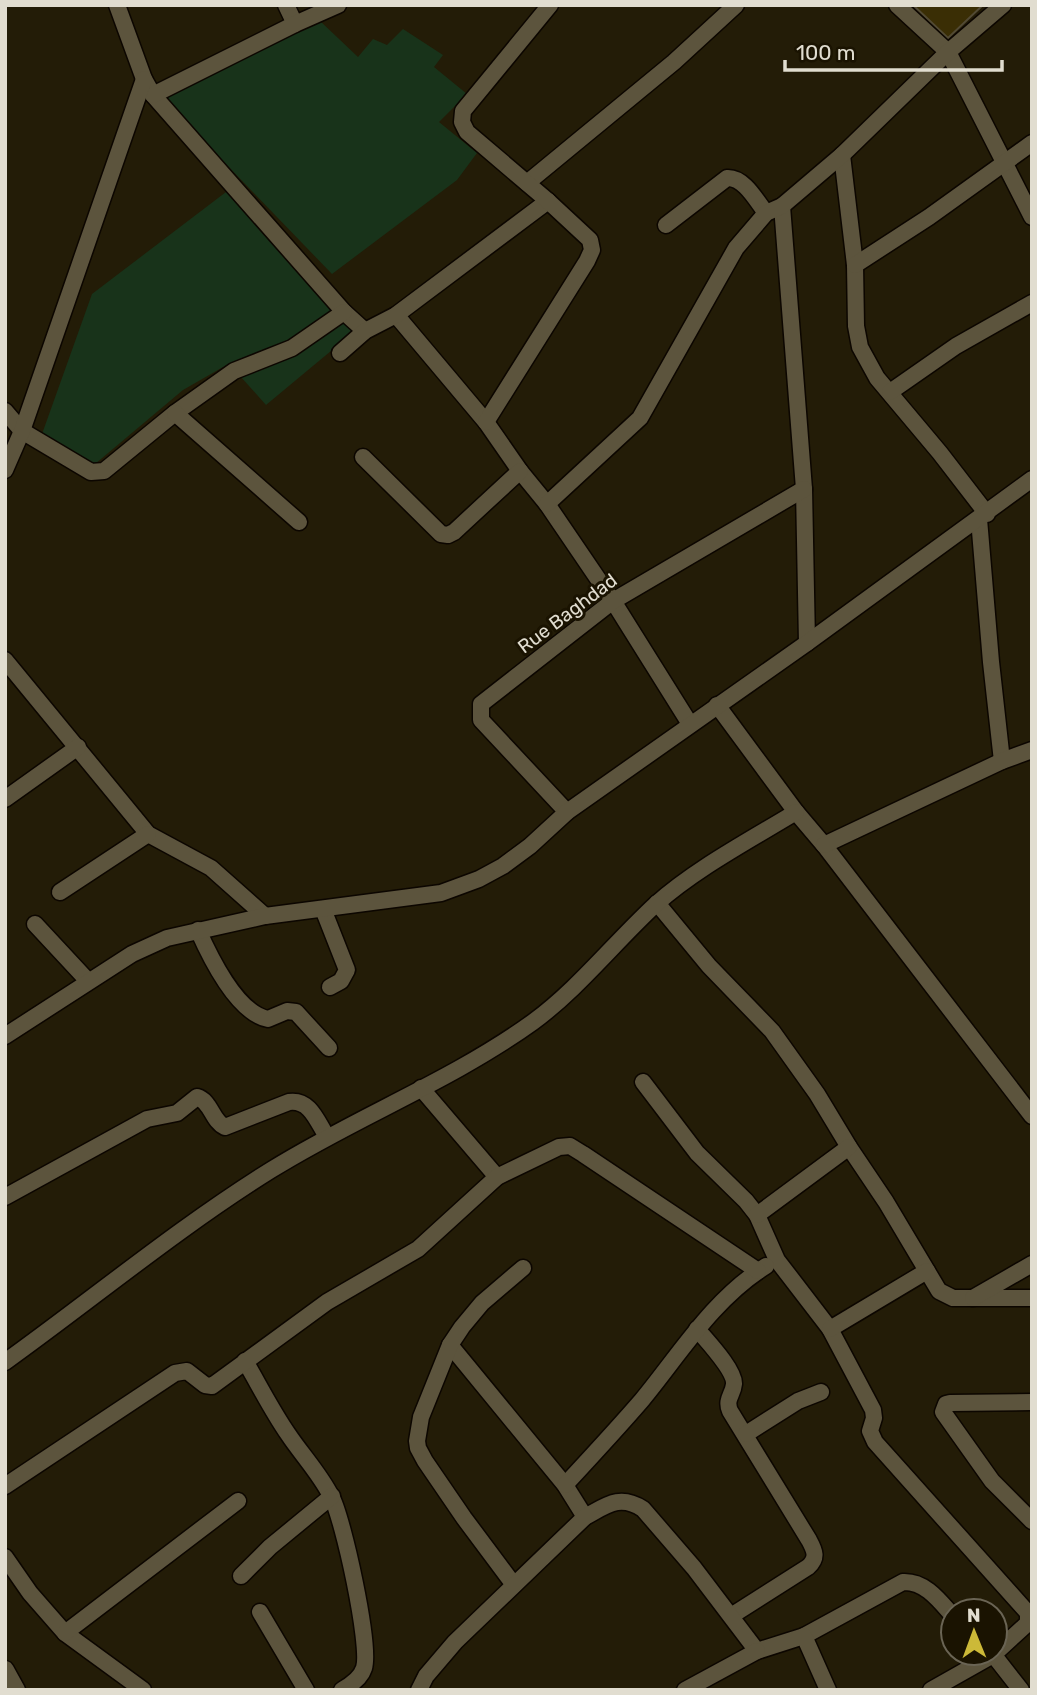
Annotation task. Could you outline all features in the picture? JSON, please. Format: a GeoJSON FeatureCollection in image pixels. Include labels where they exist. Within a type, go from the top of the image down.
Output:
{"type":"FeatureCollection","features":[{"type":"Feature","properties":{"kind":"street"},"geometry":{"type":"LineString","coordinates":[[117,5],[144,79],[153,95],[344,312],[365,331]]}},
{"type":"Feature","properties":{"kind":"street"},"geometry":{"type":"LineString","coordinates":[[286,5],[295,24]]}},
{"type":"Feature","properties":{"kind":"street"},"geometry":{"type":"LineString","coordinates":[[153,95],[338,5]]}},
{"type":"Feature","properties":{"kind":"street"},"geometry":{"type":"LineString","coordinates":[[486,422],[592,250],[590,240],[467,132],[462,122],[463,111],[550,5]]}},
{"type":"Feature","properties":{"kind":"street"},"geometry":{"type":"LineString","coordinates":[[527,183],[674,62],[736,5]]}},
{"type":"Feature","properties":{"kind":"street"},"geometry":{"type":"LineString","coordinates":[[897,5],[948,52],[1032,217]]}},
{"type":"Feature","properties":{"kind":"street"},"geometry":{"type":"LineString","coordinates":[[547,504],[640,418],[736,248],[774,209],[842,155],[948,52],[1003,5]]}},
{"type":"Feature","properties":{"kind":"street"},"geometry":{"type":"LineString","coordinates":[[5,470],[22,431],[144,79]]}},
{"type":"Feature","properties":{"kind":"street"},"geometry":{"type":"LineString","coordinates":[[855,265],[929,217],[1032,143]]}},
{"type":"Feature","properties":{"kind":"street"},"geometry":{"type":"LineString","coordinates":[[842,155],[855,265],[856,326],[860,347],[872,371],[983,517],[990,662],[1002,761]]}},
{"type":"Feature","properties":{"kind":"street"},"geometry":{"type":"LineString","coordinates":[[666,225],[727,178],[740,181],[774,209],[804,489],[807,643]]}},
{"type":"Feature","properties":{"kind":"street"},"geometry":{"type":"LineString","coordinates":[[340,353],[365,331],[396,315],[548,201]]}},
{"type":"Feature","properties":{"kind":"street"},"geometry":{"type":"LineString","coordinates":[[890,392],[956,346],[1032,303]]}},
{"type":"Feature","properties":{"kind":"street"},"geometry":{"type":"LineString","coordinates":[[5,411],[22,431],[92,472],[104,471],[175,413],[234,371],[292,348],[344,312]]}},
{"type":"Feature","properties":{"kind":"street"},"geometry":{"type":"LineString","coordinates":[[396,315],[486,422],[547,504],[613,601],[690,724]]}},
{"type":"Feature","properties":{"kind":"street"},"geometry":{"type":"LineString","coordinates":[[175,413],[299,522]]}},
{"type":"Feature","properties":{"kind":"street"},"geometry":{"type":"LineString","coordinates":[[363,457],[441,534],[447,535],[454,533],[520,471]]}},
{"type":"Feature","properties":{"kind":"street"},"geometry":{"type":"LineString","coordinates":[[5,1036],[132,954],[167,938],[265,916],[441,893],[479,879],[503,866],[530,846],[567,812],[983,517],[1032,479]]}},
{"type":"Feature","properties":{"kind":"street","name":"Rue Baghdad"},"geometry":{"type":"LineString","coordinates":[[567,812],[481,720],[481,704],[613,601],[804,489]]}},
{"type":"Feature","properties":{"kind":"street"},"geometry":{"type":"LineString","coordinates":[[5,660],[148,834],[211,868],[265,916]]}},
{"type":"Feature","properties":{"kind":"street"},"geometry":{"type":"LineString","coordinates":[[717,705],[796,812],[1029,1107]]}},
{"type":"Feature","properties":{"kind":"street"},"geometry":{"type":"LineString","coordinates":[[5,799],[78,747]]}},
{"type":"Feature","properties":{"kind":"street"},"geometry":{"type":"LineString","coordinates":[[824,845],[1002,761],[1032,750]]}},
{"type":"Feature","properties":{"kind":"street"},"geometry":{"type":"LineString","coordinates":[[5,1362],[204,1215],[273,1169],[327,1137],[477,1058],[535,1020],[567,993],[657,903],[725,854],[796,812]]}},
{"type":"Feature","properties":{"kind":"street"},"geometry":{"type":"LineString","coordinates":[[60,892],[148,834]]}},
{"type":"Feature","properties":{"kind":"street"},"geometry":{"type":"LineString","coordinates":[[657,903],[709,967],[772,1031],[817,1094],[939,1291],[945,1296],[1032,1298]]}},
{"type":"Feature","properties":{"kind":"street"},"geometry":{"type":"LineString","coordinates":[[323,909],[347,970],[341,981],[330,987]]}},
{"type":"Feature","properties":{"kind":"street"},"geometry":{"type":"LineString","coordinates":[[35,924],[88,981]]}},
{"type":"Feature","properties":{"kind":"street"},"geometry":{"type":"LineString","coordinates":[[198,930],[221,977],[255,1014],[268,1019],[286,1011],[296,1012],[329,1048]]}},
{"type":"Feature","properties":{"kind":"street"},"geometry":{"type":"LineString","coordinates":[[643,1082],[697,1153],[757,1215],[777,1260],[830,1329],[873,1410],[874,1418],[870,1431],[875,1442],[1028,1613],[1028,1623],[1009,1640]]}},
{"type":"Feature","properties":{"kind":"street"},"geometry":{"type":"LineString","coordinates":[[421,1088],[497,1177]]}},
{"type":"Feature","properties":{"kind":"street"},"geometry":{"type":"LineString","coordinates":[[5,1197],[147,1119],[177,1113],[197,1097],[203,1099],[218,1123],[225,1127],[298,1101],[307,1105],[327,1137]]}},
{"type":"Feature","properties":{"kind":"street"},"geometry":{"type":"LineString","coordinates":[[5,1486],[175,1373],[187,1371],[209,1387],[327,1302],[418,1250],[497,1177],[552,1150],[570,1146],[758,1271]]}},
{"type":"Feature","properties":{"kind":"street"},"geometry":{"type":"LineString","coordinates":[[757,1215],[849,1147]]}},
{"type":"Feature","properties":{"kind":"street"},"geometry":{"type":"LineString","coordinates":[[565,1485],[641,1401],[697,1329],[722,1302],[758,1271],[777,1260]]}},
{"type":"Feature","properties":{"kind":"street"},"geometry":{"type":"LineString","coordinates":[[973,1298],[1032,1264]]}},
{"type":"Feature","properties":{"kind":"street"},"geometry":{"type":"LineString","coordinates":[[514,1585],[464,1518],[418,1448],[418,1434],[421,1417],[450,1345],[482,1303],[523,1268]]}},
{"type":"Feature","properties":{"kind":"street"},"geometry":{"type":"LineString","coordinates":[[830,1329],[928,1271]]}},
{"type":"Feature","properties":{"kind":"street"},"geometry":{"type":"LineString","coordinates":[[697,1329],[730,1372],[734,1384],[727,1405],[809,1540],[815,1557],[808,1567],[731,1616]]}},
{"type":"Feature","properties":{"kind":"street"},"geometry":{"type":"LineString","coordinates":[[450,1345],[565,1485],[585,1517]]}},
{"type":"Feature","properties":{"kind":"street"},"geometry":{"type":"LineString","coordinates":[[245,1361],[286,1432],[332,1496],[353,1574],[365,1663],[360,1675],[342,1690]]}},
{"type":"Feature","properties":{"kind":"street"},"geometry":{"type":"LineString","coordinates":[[746,1434],[798,1401],[821,1392]]}},
{"type":"Feature","properties":{"kind":"street"},"geometry":{"type":"LineString","coordinates":[[1030,1404],[950,1403],[946,1404],[943,1412],[992,1481],[1032,1521]]}},
{"type":"Feature","properties":{"kind":"street"},"geometry":{"type":"LineString","coordinates":[[241,1576],[289,1530],[332,1496]]}},
{"type":"Feature","properties":{"kind":"street"},"geometry":{"type":"LineString","coordinates":[[65,1633],[238,1501]]}},
{"type":"Feature","properties":{"kind":"street"},"geometry":{"type":"LineString","coordinates":[[419,1690],[426,1676],[455,1642],[585,1517],[608,1505],[625,1501],[633,1502],[643,1509],[758,1651]]}},
{"type":"Feature","properties":{"kind":"street"},"geometry":{"type":"LineString","coordinates":[[5,1557],[30,1593],[65,1633],[143,1690]]}},
{"type":"Feature","properties":{"kind":"street"},"geometry":{"type":"LineString","coordinates":[[685,1690],[758,1651],[804,1636],[903,1582],[917,1583],[939,1602]]}},
{"type":"Feature","properties":{"kind":"street"},"geometry":{"type":"LineString","coordinates":[[260,1612],[306,1690]]}},
{"type":"Feature","properties":{"kind":"street"},"geometry":{"type":"LineString","coordinates":[[804,1636],[828,1690]]}},
{"type":"Feature","properties":{"kind":"street"},"geometry":{"type":"LineString","coordinates":[[931,1690],[971,1667]]}},
{"type":"Feature","properties":{"kind":"street"},"geometry":{"type":"LineString","coordinates":[[1003,1667],[1021,1690]]}},
{"type":"Feature","properties":{"kind":"street"},"geometry":{"type":"LineString","coordinates":[[5,1670],[16,1690]]}},
{"type":"Feature","properties":{"kind":"green space"},"geometry":{"type":"Polygon","coordinates":[[[319,20],[358,57],[373,39],[387,45],[403,29],[443,55],[434,67],[467,94],[439,122],[477,153],[457,180],[332,274],[162,98],[319,20]]]}},
{"type":"Feature","properties":{"kind":"green space"},"geometry":{"type":"Polygon","coordinates":[[[226,192],[333,312],[279,351],[230,363],[183,390],[95,464],[42,434],[92,294],[226,192]]]}},
{"type":"Feature","properties":{"kind":"green space"},"geometry":{"type":"Polygon","coordinates":[[[343,322],[355,331],[266,405],[240,376],[343,322]]]}},
{"type":"Feature","properties":{"kind":"building"},"geometry":{"type":"Polygon","coordinates":[[[913,5],[983,5],[948,38],[913,5]]]}}]}
